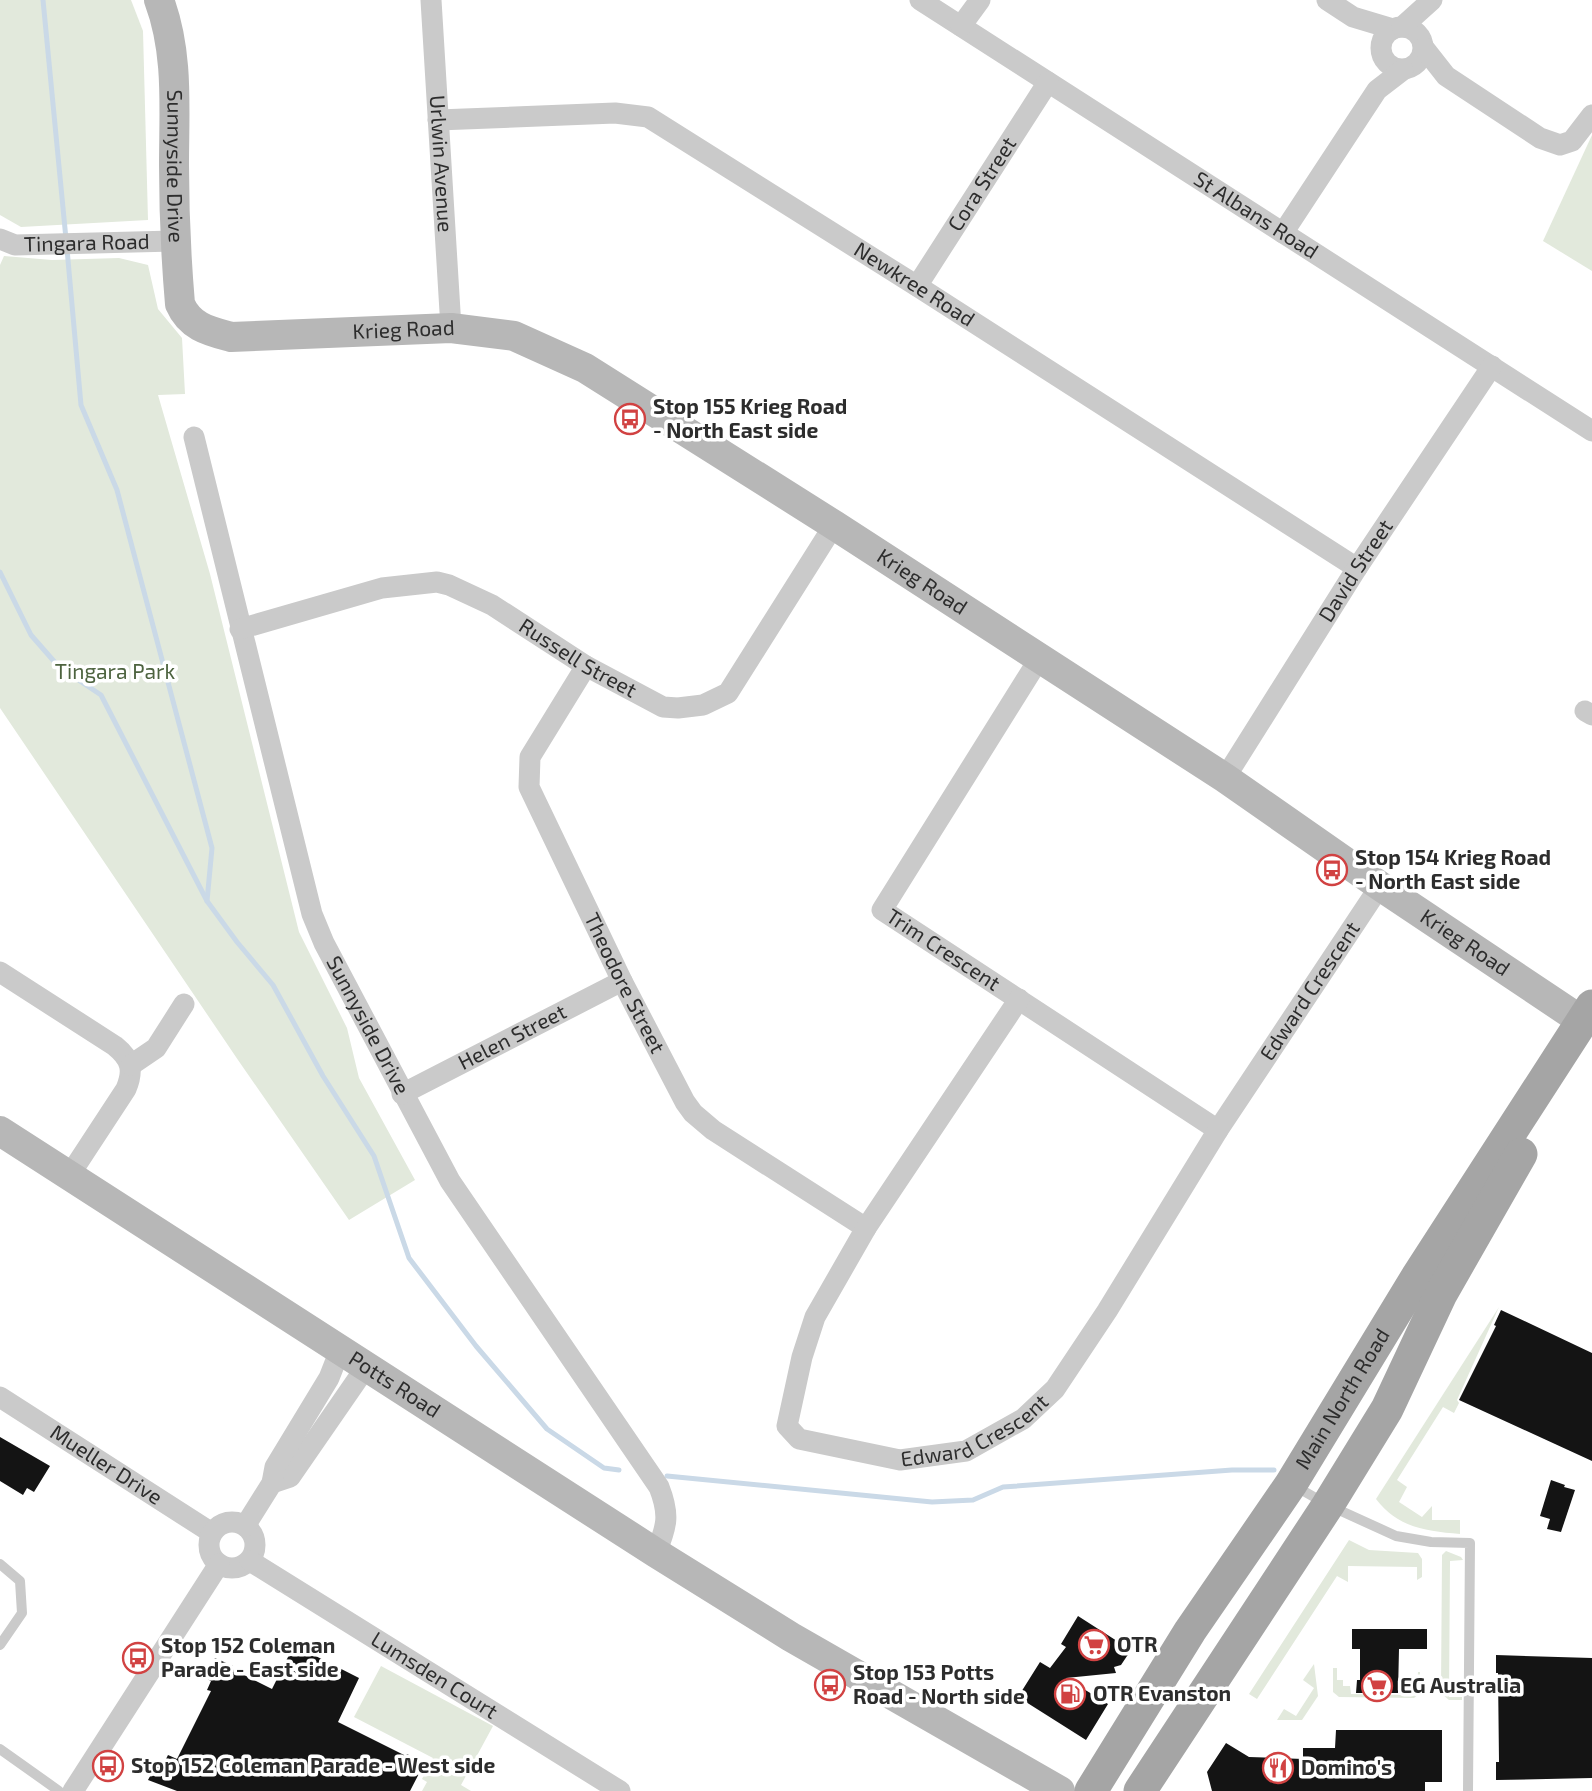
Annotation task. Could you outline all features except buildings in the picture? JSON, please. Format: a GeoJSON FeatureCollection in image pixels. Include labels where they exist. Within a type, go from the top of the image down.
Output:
{"type":"FeatureCollection","features":[{"type":"Feature","properties":{"kind":"main road","name":"Main North Road"},"geometry":{"type":"LineString","coordinates":[[1091,1791],[1190,1632],[1291,1484],[1398,1308],[1588,1027]]}},
{"type":"Feature","properties":{"kind":"main road","name":"Main North Road"},"geometry":{"type":"LineString","coordinates":[[1140,1791],[1328,1505],[1387,1409],[1441,1294],[1551,1102],[1588,1027]]}},
{"type":"Feature","properties":{"kind":"street","name":"Sunnyside Drive"},"geometry":{"type":"LineString","coordinates":[[159,0],[169,32],[174,74],[174,241],[180,304],[184,314],[200,328]]}},
{"type":"Feature","properties":{"kind":"street","name":"Urlwin Avenue"},"geometry":{"type":"LineString","coordinates":[[431,0],[451,328]]}},
{"type":"Feature","properties":{"kind":"street","name":"St Albans Road"},"geometry":{"type":"LineString","coordinates":[[920,0],[1592,431]]}},
{"type":"Feature","properties":{"kind":"street"},"geometry":{"type":"LineString","coordinates":[[961,26],[980,0]]}},
{"type":"Feature","properties":{"kind":"street"},"geometry":{"type":"LineString","coordinates":[[1327,0],[1353,17],[1394,68],[1446,76]]}},
{"type":"Feature","properties":{"kind":"street"},"geometry":{"type":"LineString","coordinates":[[1377,90],[1387,34],[1433,0]]}},
{"type":"Feature","properties":{"kind":"street"},"geometry":{"type":"LineString","coordinates":[[1283,233],[1377,90],[1418,63],[1433,0]]}},
{"type":"Feature","properties":{"kind":"street"},"geometry":{"type":"LineString","coordinates":[[1353,17],[1410,29],[1446,76],[1540,138],[1560,145],[1575,139],[1592,115]]}},
{"type":"Feature","properties":{"kind":"street","name":"Cora Street"},"geometry":{"type":"LineString","coordinates":[[917,286],[1048,82]]}},
{"type":"Feature","properties":{"kind":"street","name":"Newkree Road"},"geometry":{"type":"LineString","coordinates":[[438,120],[615,113],[648,117],[1357,568]]}},
{"type":"Feature","properties":{"kind":"street","name":"Tingara Road"},"geometry":{"type":"LineString","coordinates":[[0,239],[15,245],[174,241]]}},
{"type":"Feature","properties":{"kind":"street","name":"Krieg Road"},"geometry":{"type":"LineString","coordinates":[[200,328],[231,337],[451,328],[514,336],[585,368],[834,525],[1225,778],[1588,1027]]}},
{"type":"Feature","properties":{"kind":"street","name":"David Street"},"geometry":{"type":"LineString","coordinates":[[1225,778],[1357,568],[1492,366]]}},
{"type":"Feature","properties":{"kind":"street","name":"Sunnyside Drive"},"geometry":{"type":"LineString","coordinates":[[194,437],[312,914],[324,943],[450,1181],[659,1487],[667,1523],[656,1553]]}},
{"type":"Feature","properties":{"kind":"street","name":"Russell Street"},"geometry":{"type":"LineString","coordinates":[[240,629],[382,588],[437,582],[492,605],[586,666],[663,707],[704,705],[728,692],[834,525]]}},
{"type":"Feature","properties":{"kind":"street","name":"Trim Crescent"},"geometry":{"type":"LineString","coordinates":[[1039,659],[881,910],[1218,1130]]}},
{"type":"Feature","properties":{"kind":"street","name":"Theodore Street"},"geometry":{"type":"LineString","coordinates":[[586,666],[530,757],[529,787],[622,981],[693,1113],[713,1130],[866,1228]]}},
{"type":"Feature","properties":{"kind":"street","name":"Edward Crescent"},"geometry":{"type":"LineString","coordinates":[[1019,999],[866,1228],[814,1317],[787,1426],[799,1439],[900,1460],[966,1451],[1023,1419],[1055,1389],[1107,1311],[1218,1130],[1380,886]]}},
{"type":"Feature","properties":{"kind":"street"},"geometry":{"type":"LineString","coordinates":[[0,972],[115,1046],[131,1065],[131,1077],[126,1089],[69,1176]]}},
{"type":"Feature","properties":{"kind":"street","name":"Helen Street"},"geometry":{"type":"LineString","coordinates":[[402,1094],[622,981]]}},
{"type":"Feature","properties":{"kind":"street"},"geometry":{"type":"LineString","coordinates":[[131,1065],[156,1048],[184,1004]]}},
{"type":"Feature","properties":{"kind":"street","name":"Potts Road"},"geometry":{"type":"LineString","coordinates":[[0,1132],[791,1637],[1060,1791]]}},
{"type":"Feature","properties":{"kind":"street"},"geometry":{"type":"LineString","coordinates":[[245,1526],[272,1483],[275,1467],[329,1378],[340,1350]]}},
{"type":"Feature","properties":{"kind":"street"},"geometry":{"type":"LineString","coordinates":[[272,1483],[290,1477],[366,1367]]}},
{"type":"Feature","properties":{"kind":"street","name":"Mueller Drive"},"geometry":{"type":"LineString","coordinates":[[0,1396],[212,1533]]}},
{"type":"Feature","properties":{"kind":"street"},"geometry":{"type":"LineString","coordinates":[[232,1521],[245,1526],[253,1534],[256,1544],[250,1561],[233,1568],[219,1564],[211,1555],[209,1545],[212,1533],[222,1524],[232,1521]]}},
{"type":"Feature","properties":{"kind":"street","name":"Lumsden Court"},"geometry":{"type":"LineString","coordinates":[[250,1561],[620,1791]]}},
{"type":"Feature","properties":{"kind":"street"},"geometry":{"type":"LineString","coordinates":[[74,1791],[219,1564]]}},
{"type":"Feature","properties":{"kind":"street","name":"Potts Road"},"geometry":{"type":"LineString","coordinates":[[791,1637],[1019,1791]]}},
{"type":"Feature","properties":{"kind":"lane"},"geometry":{"type":"LineString","coordinates":[[1291,1484],[1328,1505],[1396,1536],[1431,1542],[1470,1542],[1468,1791]]}},
{"type":"Feature","properties":{"kind":"lane"},"geometry":{"type":"LineString","coordinates":[[0,1564],[20,1581],[22,1612],[0,1645]]}},
{"type":"Feature","properties":{"kind":"lane"},"geometry":{"type":"LineString","coordinates":[[0,1749],[59,1791]]}},
{"type":"Feature","properties":{"kind":"green space"},"geometry":{"type":"Polygon","coordinates":[[[0,0],[131,0],[143,31],[148,220],[21,227],[0,215],[0,0]]]}},
{"type":"Feature","properties":{"kind":"green space"},"geometry":{"type":"Polygon","coordinates":[[[1592,135],[1592,271],[1543,241],[1592,135]]]}},
{"type":"Feature","properties":{"kind":"green space","name":"Tingara Park"},"geometry":{"type":"Polygon","coordinates":[[[4,256],[52,260],[119,258],[148,265],[158,309],[182,338],[185,394],[158,395],[210,574],[299,932],[347,1028],[359,1078],[415,1180],[349,1220],[0,708],[0,265],[4,256]]]}},
{"type":"Feature","properties":{"kind":"green space"},"geometry":{"type":"Polygon","coordinates":[[[1499,1307],[1457,1400],[1459,1403],[1454,1413],[1443,1407],[1397,1480],[1407,1487],[1399,1502],[1422,1517],[1432,1506],[1432,1520],[1460,1520],[1460,1534],[1424,1529],[1403,1522],[1376,1499],[1499,1307]]]}},
{"type":"Feature","properties":{"kind":"green space"},"geometry":{"type":"Polygon","coordinates":[[[1349,1540],[1369,1550],[1418,1553],[1422,1559],[1422,1577],[1417,1580],[1417,1567],[1348,1566],[1348,1582],[1337,1576],[1257,1699],[1249,1694],[1349,1540]]]}},
{"type":"Feature","properties":{"kind":"green space"},"geometry":{"type":"Polygon","coordinates":[[[1446,1551],[1463,1560],[1450,1561],[1449,1697],[1462,1697],[1462,1700],[1449,1700],[1442,1694],[1441,1689],[1442,1555],[1446,1551]]]}},
{"type":"Feature","properties":{"kind":"green space"},"geometry":{"type":"Polygon","coordinates":[[[1314,1664],[1318,1696],[1302,1720],[1277,1720],[1284,1709],[1296,1716],[1314,1688],[1303,1680],[1314,1664]]]}},
{"type":"Feature","properties":{"kind":"green space"},"geometry":{"type":"Polygon","coordinates":[[[381,1666],[493,1726],[461,1785],[471,1791],[422,1791],[427,1782],[422,1779],[433,1758],[354,1717],[381,1666]]]}},
{"type":"Feature","properties":{"kind":"green space"},"geometry":{"type":"Polygon","coordinates":[[[1333,1668],[1337,1668],[1337,1680],[1343,1680],[1343,1686],[1350,1686],[1351,1694],[1404,1695],[1404,1686],[1417,1686],[1420,1672],[1420,1693],[1414,1698],[1339,1697],[1333,1692],[1333,1668]]]}},
{"type":"Feature","properties":{"kind":"waterway"},"geometry":{"type":"LineString","coordinates":[[43,0],[66,239]]}},
{"type":"Feature","properties":{"kind":"waterway"},"geometry":{"type":"LineString","coordinates":[[67,249],[81,405],[117,490],[212,848],[207,901]]}},
{"type":"Feature","properties":{"kind":"waterway"},"geometry":{"type":"LineString","coordinates":[[0,572],[31,635],[59,667],[101,695],[207,901],[273,985],[323,1076],[374,1156],[409,1258],[476,1346],[547,1429],[604,1468],[619,1470]]}},
{"type":"Feature","properties":{"kind":"waterway"},"geometry":{"type":"LineString","coordinates":[[667,1476],[932,1502],[973,1500],[1003,1487],[1232,1470],[1274,1470]]}},
{"type":"Feature","properties":{"kind":"place","name":"Stop 155 Krieg Road - North East side"},"geometry":{"type":"Point","coordinates":[630,419]}},
{"type":"Feature","properties":{"kind":"place","name":"Stop 154 Krieg Road - North East side"},"geometry":{"type":"Point","coordinates":[1332,870]}},
{"type":"Feature","properties":{"kind":"place","name":"OTR"},"geometry":{"type":"Point","coordinates":[1094,1645]}},
{"type":"Feature","properties":{"kind":"place","name":"Stop 152 Coleman Parade - East side"},"geometry":{"type":"Point","coordinates":[138,1658]}},
{"type":"Feature","properties":{"kind":"place","name":"Stop 153 Potts Road - North side"},"geometry":{"type":"Point","coordinates":[830,1685]}},
{"type":"Feature","properties":{"kind":"place","name":"EG Australia"},"geometry":{"type":"Point","coordinates":[1377,1686]}},
{"type":"Feature","properties":{"kind":"place","name":"OTR Evanston"},"geometry":{"type":"Point","coordinates":[1070,1694]}},
{"type":"Feature","properties":{"kind":"place","name":"Stop 152 Coleman Parade - West side"},"geometry":{"type":"Point","coordinates":[108,1766]}},
{"type":"Feature","properties":{"kind":"place","name":"Domino's"},"geometry":{"type":"Point","coordinates":[1278,1768]}}]}
